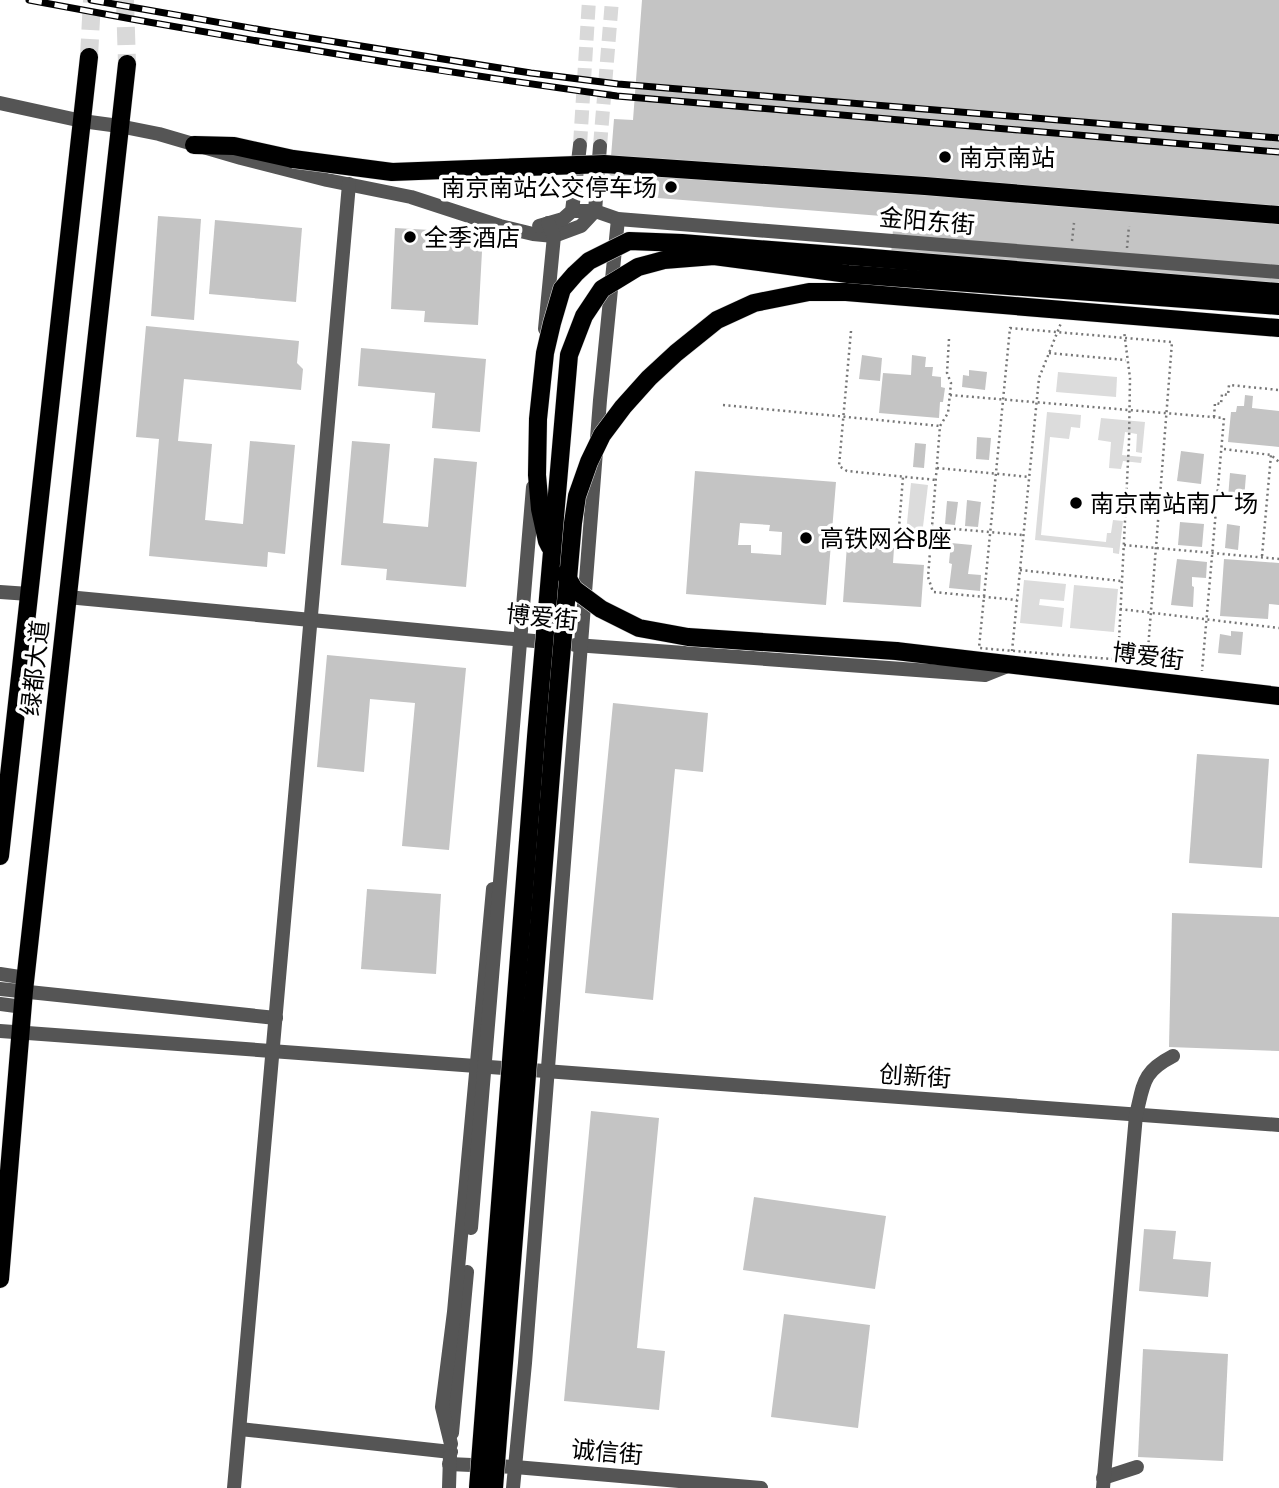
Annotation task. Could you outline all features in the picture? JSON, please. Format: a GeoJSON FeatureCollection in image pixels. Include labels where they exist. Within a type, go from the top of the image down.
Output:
{"type":"FeatureCollection","features":[{"type":"Feature","properties":{"kind":"main road","name":"绿都大道"},"geometry":{"type":"LineString","coordinates":[[0,856],[89,57]]}},
{"type":"Feature","properties":{"kind":"main road","name":"绿都大道"},"geometry":{"type":"LineString","coordinates":[[0,1279],[24,992],[127,64]]}},
{"type":"Feature","properties":{"kind":"main road"},"geometry":{"type":"LineString","coordinates":[[194,145],[234,146],[293,159],[391,172],[604,164],[925,186],[1279,215]]}},
{"type":"Feature","properties":{"kind":"main road","name":"博爱街"},"geometry":{"type":"LineString","coordinates":[[1279,292],[682,243],[629,242],[589,261],[562,289],[545,353],[538,419],[537,475],[540,509],[547,541],[574,589],[601,609],[639,628],[688,637],[1012,658],[1279,696]]}},
{"type":"Feature","properties":{"kind":"main road"},"geometry":{"type":"LineString","coordinates":[[478,1488],[535,751],[569,355],[584,316],[602,289],[638,267],[664,260],[714,256],[848,274],[1279,306]]}},
{"type":"Feature","properties":{"kind":"main road"},"geometry":{"type":"LineString","coordinates":[[494,1488],[573,523],[577,496],[602,435],[649,378],[717,320],[754,303],[809,292],[860,293],[1279,328]]}},
{"type":"Feature","properties":{"kind":"street"},"geometry":{"type":"LineString","coordinates":[[0,103],[82,121],[119,126],[302,174],[411,197],[533,234],[581,226],[595,211],[600,146]]}},
{"type":"Feature","properties":{"kind":"street"},"geometry":{"type":"LineString","coordinates":[[451,1453],[442,1407],[454,1312],[477,1067],[551,230],[572,211],[580,145]]}},
{"type":"Feature","properties":{"kind":"street"},"geometry":{"type":"LineString","coordinates":[[234,1488],[349,184]]}},
{"type":"Feature","properties":{"kind":"street","name":"金阳东街"},"geometry":{"type":"LineString","coordinates":[[572,211],[595,211],[618,219],[1279,272]]}},
{"type":"Feature","properties":{"kind":"street"},"geometry":{"type":"LineString","coordinates":[[513,1488],[599,414],[618,219]]}},
{"type":"Feature","properties":{"kind":"street"},"geometry":{"type":"LineString","coordinates":[[449,1488],[538,419]]}},
{"type":"Feature","properties":{"kind":"street"},"geometry":{"type":"LineString","coordinates":[[0,592],[29,594]]}},
{"type":"Feature","properties":{"kind":"street","name":"博爱街"},"geometry":{"type":"LineString","coordinates":[[68,597],[581,646],[985,675],[1012,658]]}},
{"type":"Feature","properties":{"kind":"street"},"geometry":{"type":"LineString","coordinates":[[0,974],[24,992]]}},
{"type":"Feature","properties":{"kind":"street"},"geometry":{"type":"LineString","coordinates":[[0,989],[276,1018]]}},
{"type":"Feature","properties":{"kind":"street"},"geometry":{"type":"LineString","coordinates":[[0,1004],[24,992]]}},
{"type":"Feature","properties":{"kind":"street","name":"创新街"},"geometry":{"type":"LineString","coordinates":[[0,1031],[1279,1125]]}},
{"type":"Feature","properties":{"kind":"street"},"geometry":{"type":"LineString","coordinates":[[1103,1483],[1136,1115],[1144,1081],[1169,1059],[1164,1044]]}},
{"type":"Feature","properties":{"kind":"street","name":"诚信街"},"geometry":{"type":"LineString","coordinates":[[240,1429],[451,1453],[514,1467],[761,1488]]}},
{"type":"Feature","properties":{"kind":"street"},"geometry":{"type":"LineString","coordinates":[[1103,1483],[1137,1467]]}},
{"type":"Feature","properties":{"kind":"path"},"geometry":{"type":"LineString","coordinates":[[1071,255],[1074,223]]}},
{"type":"Feature","properties":{"kind":"path"},"geometry":{"type":"LineString","coordinates":[[1126,260],[1129,226]]}},
{"type":"Feature","properties":{"kind":"path"},"geometry":{"type":"LineString","coordinates":[[1012,658],[1040,378],[1066,311]]}},
{"type":"Feature","properties":{"kind":"path"},"geometry":{"type":"LineString","coordinates":[[1118,660],[1130,411],[1130,378],[1123,326]]}},
{"type":"Feature","properties":{"kind":"path"},"geometry":{"type":"LineString","coordinates":[[1010,328],[1058,332],[1172,342],[1147,662],[1012,658],[979,648],[1010,328]]}},
{"type":"Feature","properties":{"kind":"path"},"geometry":{"type":"LineString","coordinates":[[851,331],[839,466],[847,471],[936,480]]}},
{"type":"Feature","properties":{"kind":"path"},"geometry":{"type":"LineString","coordinates":[[949,339],[947,373],[951,383],[950,395],[948,413],[940,426],[928,577],[933,592],[1017,600]]}},
{"type":"Feature","properties":{"kind":"path"},"geometry":{"type":"LineString","coordinates":[[1049,353],[1127,360]]}},
{"type":"Feature","properties":{"kind":"path"},"geometry":{"type":"LineString","coordinates":[[1214,417],[1215,403],[1221,404],[1222,394],[1228,395],[1228,385],[1279,390]]}},
{"type":"Feature","properties":{"kind":"path"},"geometry":{"type":"LineString","coordinates":[[950,395],[1224,418],[1202,673]]}},
{"type":"Feature","properties":{"kind":"path"},"geometry":{"type":"LineString","coordinates":[[723,405],[940,426]]}},
{"type":"Feature","properties":{"kind":"path"},"geometry":{"type":"LineString","coordinates":[[1224,449],[1271,455],[1279,462]]}},
{"type":"Feature","properties":{"kind":"path"},"geometry":{"type":"LineString","coordinates":[[1262,558],[1271,455]]}},
{"type":"Feature","properties":{"kind":"path"},"geometry":{"type":"LineString","coordinates":[[937,468],[1030,477]]}},
{"type":"Feature","properties":{"kind":"path"},"geometry":{"type":"LineString","coordinates":[[898,540],[903,477]]}},
{"type":"Feature","properties":{"kind":"path"},"geometry":{"type":"LineString","coordinates":[[932,527],[1024,535]]}},
{"type":"Feature","properties":{"kind":"path"},"geometry":{"type":"LineString","coordinates":[[857,537],[930,543]]}},
{"type":"Feature","properties":{"kind":"path"},"geometry":{"type":"LineString","coordinates":[[1124,545],[1279,559]]}},
{"type":"Feature","properties":{"kind":"path"},"geometry":{"type":"LineString","coordinates":[[1020,570],[1122,581]]}},
{"type":"Feature","properties":{"kind":"path"},"geometry":{"type":"LineString","coordinates":[[1120,610],[1279,628]]}},
{"type":"Feature","properties":{"kind":"shaded area"},"geometry":{"type":"Polygon","coordinates":[[[1058,372],[1117,377],[1116,397],[1056,392],[1058,372]]]}},
{"type":"Feature","properties":{"kind":"shaded area"},"geometry":{"type":"Polygon","coordinates":[[[1047,412],[1081,415],[1080,428],[1071,427],[1069,439],[1050,437],[1041,535],[1106,542],[1113,520],[1123,521],[1119,554],[1113,553],[1113,548],[1035,540],[1047,412]]]}},
{"type":"Feature","properties":{"kind":"shaded area"},"geometry":{"type":"Polygon","coordinates":[[[1101,418],[1145,422],[1142,453],[1136,452],[1137,434],[1125,432],[1122,455],[1142,457],[1141,463],[1123,461],[1121,469],[1109,468],[1111,442],[1098,440],[1101,418]]]}},
{"type":"Feature","properties":{"kind":"shaded area"},"geometry":{"type":"Polygon","coordinates":[[[911,483],[928,485],[922,535],[906,533],[911,483]]]}},
{"type":"Feature","properties":{"kind":"shaded area"},"geometry":{"type":"Polygon","coordinates":[[[1024,580],[1066,584],[1064,601],[1040,599],[1039,605],[1064,608],[1062,627],[1020,623],[1024,580]]]}},
{"type":"Feature","properties":{"kind":"shaded area"},"geometry":{"type":"Polygon","coordinates":[[[1074,585],[1118,589],[1114,632],[1070,628],[1074,585]]]}},
{"type":"Feature","properties":{"kind":"building","name":"南京南站"},"geometry":{"type":"Polygon","coordinates":[[[642,0],[1279,0],[1279,299],[890,267],[894,217],[608,194],[614,119],[633,120],[642,0]]]}},
{"type":"Feature","properties":{"kind":"building"},"geometry":{"type":"Polygon","coordinates":[[[158,216],[201,219],[194,320],[151,316],[158,216]]]}},
{"type":"Feature","properties":{"kind":"building"},"geometry":{"type":"Polygon","coordinates":[[[215,220],[302,228],[296,302],[209,294],[215,220]]]}},
{"type":"Feature","properties":{"kind":"building"},"geometry":{"type":"Polygon","coordinates":[[[395,228],[483,233],[478,325],[424,322],[425,311],[391,309],[395,228]]]}},
{"type":"Feature","properties":{"kind":"building"},"geometry":{"type":"Polygon","coordinates":[[[146,326],[299,341],[297,363],[303,369],[301,390],[184,379],[178,441],[212,444],[205,520],[243,524],[250,441],[295,445],[285,554],[268,552],[267,567],[149,556],[159,439],[136,437],[146,326]]]}},
{"type":"Feature","properties":{"kind":"building"},"geometry":{"type":"Polygon","coordinates":[[[361,348],[486,359],[480,432],[432,428],[435,393],[358,386],[361,348]]]}},
{"type":"Feature","properties":{"kind":"building"},"geometry":{"type":"Polygon","coordinates":[[[862,355],[882,358],[880,381],[859,379],[862,355]]]}},
{"type":"Feature","properties":{"kind":"building"},"geometry":{"type":"Polygon","coordinates":[[[912,355],[926,357],[925,367],[933,367],[932,376],[941,377],[941,387],[945,388],[943,402],[940,402],[939,418],[879,413],[883,373],[911,375],[912,355]]]}},
{"type":"Feature","properties":{"kind":"building"},"geometry":{"type":"Polygon","coordinates":[[[969,370],[987,372],[985,390],[962,387],[963,375],[969,376],[969,370]]]}},
{"type":"Feature","properties":{"kind":"building"},"geometry":{"type":"Polygon","coordinates":[[[1245,395],[1253,396],[1252,408],[1279,411],[1279,447],[1228,442],[1231,412],[1236,412],[1237,406],[1244,406],[1245,395]]]}},
{"type":"Feature","properties":{"kind":"building"},"geometry":{"type":"Polygon","coordinates":[[[977,437],[991,438],[989,460],[976,459],[977,437]]]}},
{"type":"Feature","properties":{"kind":"building"},"geometry":{"type":"Polygon","coordinates":[[[352,441],[390,444],[383,523],[428,527],[434,458],[477,462],[466,587],[386,580],[387,569],[341,565],[352,441]]]}},
{"type":"Feature","properties":{"kind":"building"},"geometry":{"type":"Polygon","coordinates":[[[915,443],[926,444],[924,468],[913,467],[915,443]]]}},
{"type":"Feature","properties":{"kind":"building"},"geometry":{"type":"Polygon","coordinates":[[[1181,451],[1204,454],[1201,484],[1177,481],[1181,451]]]}},
{"type":"Feature","properties":{"kind":"building","name":"高铁网谷B座"},"geometry":{"type":"Polygon","coordinates":[[[695,471],[836,482],[826,605],[686,594],[695,471]],[[740,523],[738,545],[751,545],[751,553],[781,555],[782,532],[769,531],[770,525],[740,523]]]}},
{"type":"Feature","properties":{"kind":"building"},"geometry":{"type":"Polygon","coordinates":[[[1230,473],[1246,475],[1244,500],[1228,498],[1230,473]]]}},
{"type":"Feature","properties":{"kind":"building"},"geometry":{"type":"Polygon","coordinates":[[[967,500],[981,502],[978,527],[965,526],[967,500]]]}},
{"type":"Feature","properties":{"kind":"building"},"geometry":{"type":"Polygon","coordinates":[[[947,501],[958,502],[955,525],[945,524],[947,501]]]}},
{"type":"Feature","properties":{"kind":"building"},"geometry":{"type":"Polygon","coordinates":[[[1180,522],[1204,524],[1202,547],[1178,545],[1180,522]]]}},
{"type":"Feature","properties":{"kind":"building"},"geometry":{"type":"Polygon","coordinates":[[[1227,524],[1240,526],[1238,550],[1225,548],[1227,524]]]}},
{"type":"Feature","properties":{"kind":"building"},"geometry":{"type":"Polygon","coordinates":[[[951,543],[972,545],[968,574],[981,575],[980,591],[949,588],[951,543]]]}},
{"type":"Feature","properties":{"kind":"building"},"geometry":{"type":"Polygon","coordinates":[[[847,545],[894,548],[893,563],[924,565],[921,607],[843,602],[847,545]]]}},
{"type":"Feature","properties":{"kind":"building"},"geometry":{"type":"Polygon","coordinates":[[[1177,559],[1207,562],[1206,578],[1192,577],[1193,607],[1171,605],[1177,559]]]}},
{"type":"Feature","properties":{"kind":"building"},"geometry":{"type":"Polygon","coordinates":[[[1224,559],[1279,563],[1279,605],[1269,604],[1268,619],[1220,616],[1224,559]]]}},
{"type":"Feature","properties":{"kind":"building"},"geometry":{"type":"Polygon","coordinates":[[[1231,631],[1243,632],[1241,655],[1218,653],[1220,634],[1231,636],[1231,631]]]}},
{"type":"Feature","properties":{"kind":"building"},"geometry":{"type":"Polygon","coordinates":[[[327,655],[466,668],[449,850],[402,846],[415,703],[370,699],[364,772],[317,767],[327,655]]]}},
{"type":"Feature","properties":{"kind":"building"},"geometry":{"type":"Polygon","coordinates":[[[613,703],[708,713],[703,772],[675,769],[653,1000],[585,993],[613,703]]]}},
{"type":"Feature","properties":{"kind":"building"},"geometry":{"type":"Polygon","coordinates":[[[1197,754],[1269,759],[1262,868],[1189,863],[1197,754]]]}},
{"type":"Feature","properties":{"kind":"building"},"geometry":{"type":"Polygon","coordinates":[[[367,889],[441,894],[436,974],[361,969],[367,889]]]}},
{"type":"Feature","properties":{"kind":"building"},"geometry":{"type":"Polygon","coordinates":[[[1172,913],[1279,917],[1279,1051],[1169,1047],[1172,913]]]}},
{"type":"Feature","properties":{"kind":"building"},"geometry":{"type":"Polygon","coordinates":[[[591,1111],[659,1118],[637,1348],[665,1351],[659,1410],[564,1401],[591,1111]]]}},
{"type":"Feature","properties":{"kind":"building"},"geometry":{"type":"Polygon","coordinates":[[[754,1197],[886,1216],[875,1289],[743,1270],[754,1197]]]}},
{"type":"Feature","properties":{"kind":"building"},"geometry":{"type":"Polygon","coordinates":[[[1144,1229],[1176,1231],[1173,1259],[1211,1262],[1208,1297],[1139,1291],[1144,1229]]]}},
{"type":"Feature","properties":{"kind":"building"},"geometry":{"type":"Polygon","coordinates":[[[784,1314],[870,1325],[858,1428],[771,1417],[784,1314]]]}},
{"type":"Feature","properties":{"kind":"building"},"geometry":{"type":"Polygon","coordinates":[[[1143,1349],[1228,1354],[1223,1461],[1138,1457],[1143,1349]]]}},
{"type":"Feature","properties":{"kind":"tunnel"},"geometry":{"type":"LineString","coordinates":[[89,57],[92,0]]}},
{"type":"Feature","properties":{"kind":"tunnel"},"geometry":{"type":"LineString","coordinates":[[125,0],[127,64]]}},
{"type":"Feature","properties":{"kind":"tunnel"},"geometry":{"type":"LineString","coordinates":[[580,145],[589,0]]}},
{"type":"Feature","properties":{"kind":"tunnel"},"geometry":{"type":"LineString","coordinates":[[600,146],[612,0]]}},
{"type":"Feature","properties":{"kind":"railway"},"geometry":{"type":"LineString","coordinates":[[29,0],[322,52],[617,96],[1279,152]]}},
{"type":"Feature","properties":{"kind":"railway"},"geometry":{"type":"LineString","coordinates":[[91,0],[279,33],[618,84],[1279,138]]}},
{"type":"Feature","properties":{"kind":"place","name":"南京南站"},"geometry":{"type":"Point","coordinates":[945,157]}},
{"type":"Feature","properties":{"kind":"place","name":"南京南站公交停车场"},"geometry":{"type":"Point","coordinates":[671,187]}},
{"type":"Feature","properties":{"kind":"place","name":"全季酒店"},"geometry":{"type":"Point","coordinates":[410,237]}},
{"type":"Feature","properties":{"kind":"place","name":"南京南站南广场"},"geometry":{"type":"Point","coordinates":[1076,503]}},
{"type":"Feature","properties":{"kind":"place","name":"高铁网谷B座"},"geometry":{"type":"Point","coordinates":[806,538]}}]}
